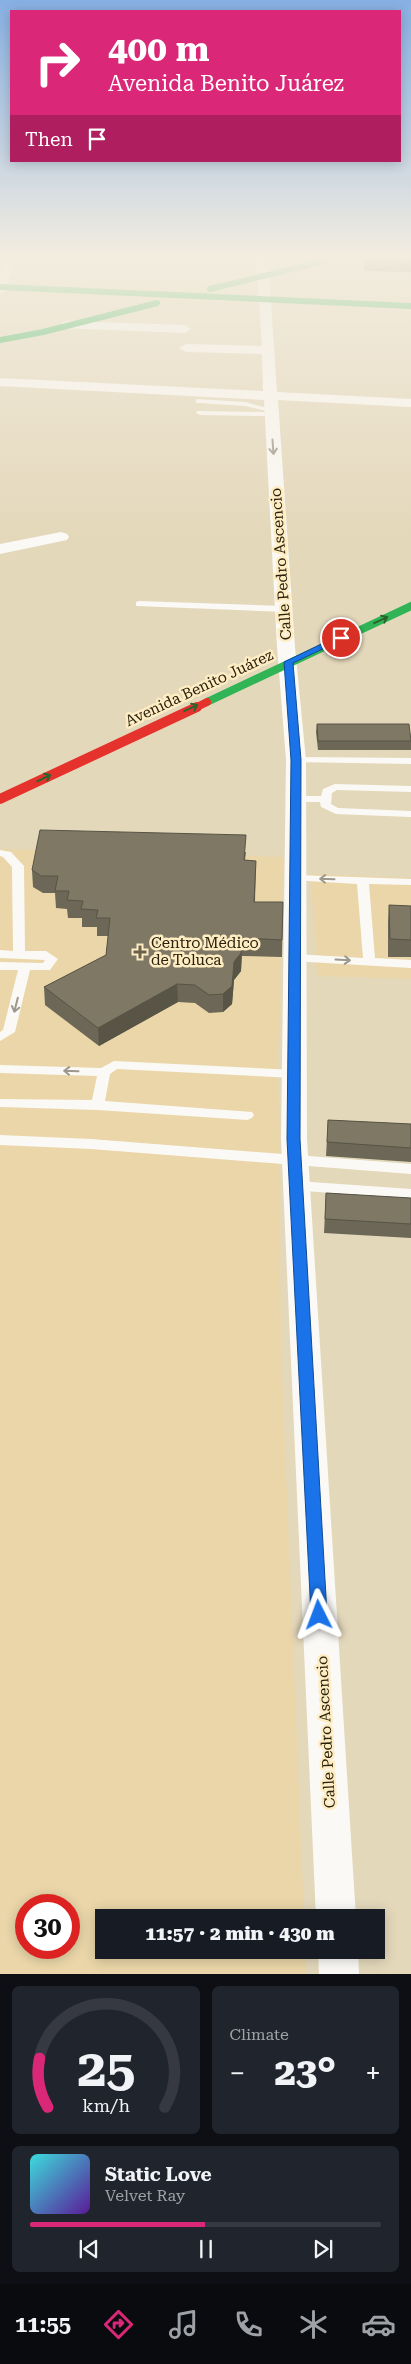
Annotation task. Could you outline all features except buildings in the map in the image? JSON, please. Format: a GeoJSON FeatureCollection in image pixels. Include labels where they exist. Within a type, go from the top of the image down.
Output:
{"type":"FeatureCollection","features":[{"type":"Feature","properties":{"kind":"main road","name":"Avenida Benito Juárez"},"geometry":{"type":"LineString","coordinates":[[0,799],[287,651],[411,606]]}},
{"type":"Feature","properties":{"kind":"street","name":"Calle Pedro Ascencio"},"geometry":{"type":"LineString","coordinates":[[269,351],[284,609],[296,760],[294,958],[296,1174],[336,1909]]}},
{"type":"Feature","properties":{"kind":"street"},"geometry":{"type":"LineString","coordinates":[[0,382],[271,407],[411,403]]}},
{"type":"Feature","properties":{"kind":"street"},"geometry":{"type":"LineString","coordinates":[[0,549],[61,537]]}},
{"type":"Feature","properties":{"kind":"street"},"geometry":{"type":"LineString","coordinates":[[338,1959],[339,1974]]}},
{"type":"Feature","properties":{"kind":"lane"},"geometry":{"type":"LineString","coordinates":[[199,401],[271,407]]}},
{"type":"Feature","properties":{"kind":"lane"},"geometry":{"type":"LineString","coordinates":[[200,413],[271,407]]}},
{"type":"Feature","properties":{"kind":"lane"},"geometry":{"type":"LineString","coordinates":[[139,604],[284,609]]}},
{"type":"Feature","properties":{"kind":"lane"},"geometry":{"type":"LineString","coordinates":[[296,760],[411,761]]}},
{"type":"Feature","properties":{"kind":"lane"},"geometry":{"type":"LineString","coordinates":[[411,789],[335,788],[328,789],[326,799],[328,808],[336,812],[411,814]]}},
{"type":"Feature","properties":{"kind":"lane"},"geometry":{"type":"LineString","coordinates":[[296,799],[326,799]]}},
{"type":"Feature","properties":{"kind":"lane"},"geometry":{"type":"LineString","coordinates":[[0,853],[7,854],[18,866],[19,954]]}},
{"type":"Feature","properties":{"kind":"lane"},"geometry":{"type":"LineString","coordinates":[[295,878],[411,882]]}},
{"type":"Feature","properties":{"kind":"lane"},"geometry":{"type":"LineString","coordinates":[[363,881],[369,962]]}},
{"type":"Feature","properties":{"kind":"lane"},"geometry":{"type":"LineString","coordinates":[[0,954],[46,955],[52,958],[46,967],[0,966]]}},
{"type":"Feature","properties":{"kind":"lane"},"geometry":{"type":"LineString","coordinates":[[294,958],[411,964]]}},
{"type":"Feature","properties":{"kind":"lane"},"geometry":{"type":"LineString","coordinates":[[0,1037],[9,1032],[25,967]]}},
{"type":"Feature","properties":{"kind":"lane"},"geometry":{"type":"LineString","coordinates":[[98,1105],[104,1072],[107,1068],[114,1065],[294,1074]]}},
{"type":"Feature","properties":{"kind":"lane"},"geometry":{"type":"LineString","coordinates":[[0,1069],[104,1072]]}},
{"type":"Feature","properties":{"kind":"lane"},"geometry":{"type":"LineString","coordinates":[[0,1103],[98,1105],[247,1115]]}},
{"type":"Feature","properties":{"kind":"lane"},"geometry":{"type":"LineString","coordinates":[[0,1140],[91,1144],[296,1174],[411,1194]]}},
{"type":"Feature","properties":{"kind":"lane"},"geometry":{"type":"LineString","coordinates":[[296,1174],[411,1168]]}},
{"type":"Feature","properties":{"kind":"shaded area"},"geometry":{"type":"Polygon","coordinates":[[[0,849],[283,857],[278,1060],[281,1349],[304,1909],[95,1909],[95,1959],[305,1959],[306,1974],[0,1974],[0,849]]]}},
{"type":"Feature","properties":{"kind":"shaded area"},"geometry":{"type":"Polygon","coordinates":[[[311,874],[411,878],[411,979],[317,976],[311,874]]]}},
{"type":"Feature","properties":{"kind":"traffic: fast"},"geometry":{"type":"LineString","coordinates":[[207,702],[411,606]]}},
{"type":"Feature","properties":{"kind":"traffic: jam"},"geometry":{"type":"LineString","coordinates":[[0,799],[207,702]]}},
{"type":"Feature","properties":{"kind":"place","name":"Centro Médico de Toluca"},"geometry":{"type":"Point","coordinates":[140,952]}},
{"type":"Feature","properties":{"kind":"route"},"geometry":{"type":"LineString","coordinates":[[319,1615],[294,1139],[296,760],[289,662],[341,638]]}}]}
